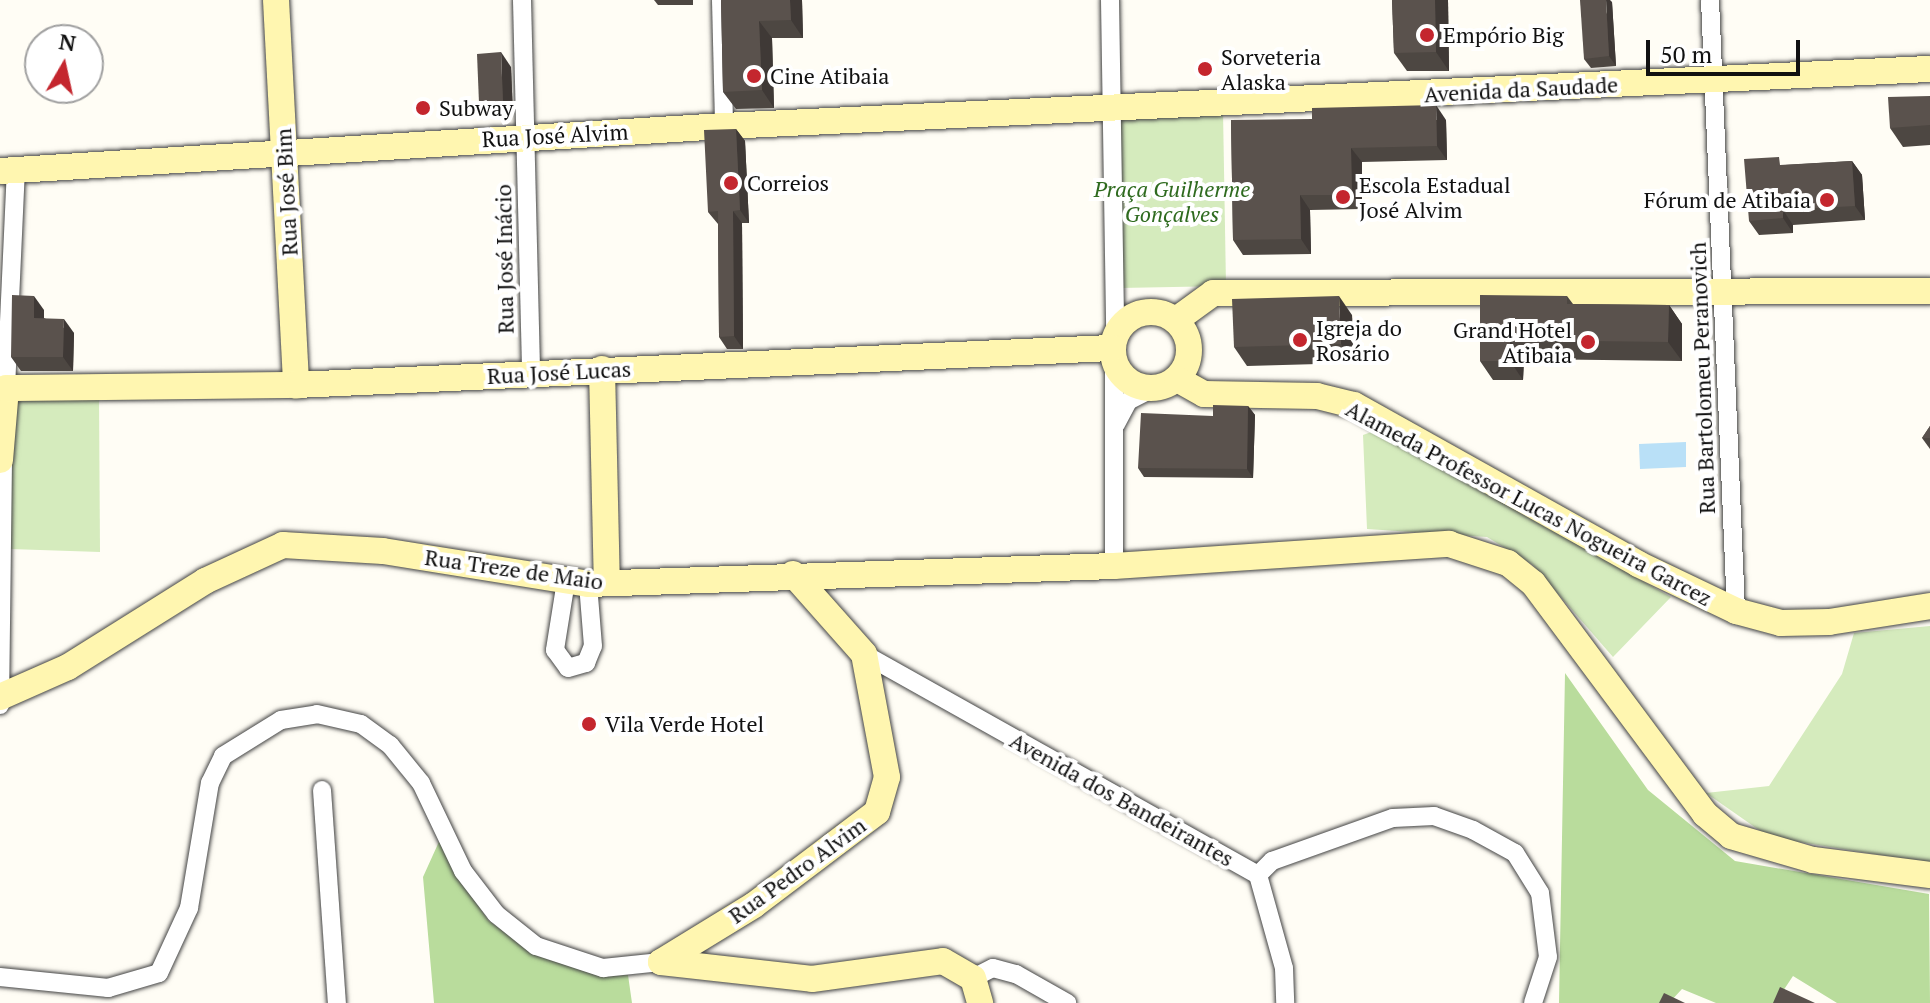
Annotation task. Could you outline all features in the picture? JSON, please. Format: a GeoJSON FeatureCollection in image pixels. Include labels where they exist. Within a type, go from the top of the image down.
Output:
{"type":"FeatureCollection","features":[{"type":"Feature","properties":{"kind":"street","name":"Rua José Bim"},"geometry":{"type":"LineString","coordinates":[[276,0],[296,385]]}},
{"type":"Feature","properties":{"kind":"street","name":"Rua José Inácio"},"geometry":{"type":"LineString","coordinates":[[522,0],[531,374]]}},
{"type":"Feature","properties":{"kind":"street"},"geometry":{"type":"LineString","coordinates":[[721,0],[724,126]]}},
{"type":"Feature","properties":{"kind":"street"},"geometry":{"type":"LineString","coordinates":[[1110,0],[1114,566]]}},
{"type":"Feature","properties":{"kind":"street","name":"Rua Bartolomeu Peranovich"},"geometry":{"type":"LineString","coordinates":[[1710,0],[1736,611]]}},
{"type":"Feature","properties":{"kind":"street","name":"Avenida da Saudade"},"geometry":{"type":"LineString","coordinates":[[1111,109],[1930,69]]}},
{"type":"Feature","properties":{"kind":"street","name":"Rua José Alvim"},"geometry":{"type":"LineString","coordinates":[[8,170],[525,137],[1111,109]]}},
{"type":"Feature","properties":{"kind":"street"},"geometry":{"type":"LineString","coordinates":[[0,706],[1,460],[6,388],[3,340],[8,170]]}},
{"type":"Feature","properties":{"kind":"street"},"geometry":{"type":"LineString","coordinates":[[1114,349],[1141,313],[1176,320],[1213,293],[1722,286],[1930,291]]}},
{"type":"Feature","properties":{"kind":"street"},"geometry":{"type":"LineString","coordinates":[[1114,431],[1128,401],[1165,384],[1189,343],[1176,320]]}},
{"type":"Feature","properties":{"kind":"street"},"geometry":{"type":"LineString","coordinates":[[1114,349],[1128,381],[1165,384]]}},
{"type":"Feature","properties":{"kind":"street","name":"Rua José Lucas"},"geometry":{"type":"LineString","coordinates":[[6,388],[296,385],[602,369],[1114,349]]}},
{"type":"Feature","properties":{"kind":"street"},"geometry":{"type":"LineString","coordinates":[[587,583],[602,369]]}},
{"type":"Feature","properties":{"kind":"street","name":"Alameda Professor Lucas Nogueira Garcez"},"geometry":{"type":"LineString","coordinates":[[1165,384],[1204,394],[1317,396],[1354,405],[1638,564],[1736,611],[1781,623],[1829,622],[1930,606]]}},
{"type":"Feature","properties":{"kind":"street","name":"Rua Treze de Maio"},"geometry":{"type":"LineString","coordinates":[[0,697],[68,667],[205,581],[283,545],[383,551],[587,583],[1114,566],[1430,543],[1479,550],[1533,583],[1705,814],[1731,836],[1813,860],[1930,875]]}},
{"type":"Feature","properties":{"kind":"street","name":"Avenida dos Bandeirantes"},"geometry":{"type":"LineString","coordinates":[[793,574],[864,654],[1258,875],[1272,861],[1393,818],[1434,816],[1473,830],[1515,853],[1540,893],[1548,957],[1533,1003]]}},
{"type":"Feature","properties":{"kind":"street","name":"Rua Pedro Alvim"},"geometry":{"type":"LineString","coordinates":[[661,962],[754,905],[877,812],[887,777],[864,654]]}},
{"type":"Feature","properties":{"kind":"street"},"geometry":{"type":"LineString","coordinates":[[0,977],[108,988],[159,973],[189,908],[210,783],[223,756],[281,720],[317,714],[361,724],[390,745],[421,783],[463,871],[496,914],[536,946],[603,968],[661,962],[812,979],[943,961],[976,991],[993,968],[1016,974],[1067,1003]]}},
{"type":"Feature","properties":{"kind":"street"},"geometry":{"type":"LineString","coordinates":[[322,790],[337,1003]]}},
{"type":"Feature","properties":{"kind":"street"},"geometry":{"type":"LineString","coordinates":[[1258,875],[1284,968],[1285,1003]]}},
{"type":"Feature","properties":{"kind":"green space","name":"Praça Guilherme Gonçalves"},"geometry":{"type":"Polygon","coordinates":[[[1223,111],[1226,286],[1120,288],[1117,116],[1223,111]]]}},
{"type":"Feature","properties":{"kind":"green space"},"geometry":{"type":"Polygon","coordinates":[[[99,396],[100,552],[10,549],[12,400],[99,396]]]}},
{"type":"Feature","properties":{"kind":"green space"},"geometry":{"type":"Polygon","coordinates":[[[1374,431],[1671,597],[1613,657],[1533,565],[1487,537],[1367,529],[1363,435],[1374,431]]]}},
{"type":"Feature","properties":{"kind":"green space"},"geometry":{"type":"Polygon","coordinates":[[[1930,626],[1930,863],[1769,837],[1706,793],[1769,786],[1842,674],[1854,633],[1930,626]]]}},
{"type":"Feature","properties":{"kind":"green space"},"geometry":{"type":"Polygon","coordinates":[[[1565,673],[1648,790],[1735,861],[1929,894],[1930,1003],[1837,1003],[1793,976],[1775,1003],[1716,1003],[1682,989],[1669,1003],[1559,1003],[1565,673]]]}},
{"type":"Feature","properties":{"kind":"green space"},"geometry":{"type":"Polygon","coordinates":[[[442,835],[458,877],[489,921],[532,951],[600,976],[628,975],[632,1003],[434,1003],[423,877],[442,835]]]}},
{"type":"Feature","properties":{"kind":"water"},"geometry":{"type":"Polygon","coordinates":[[[1686,442],[1686,467],[1640,469],[1639,444],[1686,442]]]}},
{"type":"Feature","properties":{"kind":"building"},"geometry":{"type":"Polygon","coordinates":[[[721,0],[790,0],[791,20],[759,21],[762,90],[723,92],[721,0]]]}},
{"type":"Feature","properties":{"kind":"building"},"geometry":{"type":"Polygon","coordinates":[[[1392,0],[1435,0],[1436,52],[1394,53],[1392,0]]]}},
{"type":"Feature","properties":{"kind":"building"},"geometry":{"type":"Polygon","coordinates":[[[1580,0],[1606,0],[1609,56],[1584,59],[1580,0]]]}},
{"type":"Feature","properties":{"kind":"building"},"geometry":{"type":"Polygon","coordinates":[[[501,52],[503,102],[479,103],[477,54],[501,52]]]}},
{"type":"Feature","properties":{"kind":"building"},"geometry":{"type":"Polygon","coordinates":[[[1930,96],[1930,125],[1890,128],[1888,97],[1930,96]]]}},
{"type":"Feature","properties":{"kind":"building"},"geometry":{"type":"Polygon","coordinates":[[[1436,105],[1437,146],[1351,148],[1352,195],[1300,195],[1301,239],[1233,240],[1231,120],[1312,119],[1312,108],[1436,105]]]}},
{"type":"Feature","properties":{"kind":"building"},"geometry":{"type":"Polygon","coordinates":[[[736,129],[740,210],[733,211],[734,336],[719,337],[718,211],[708,212],[704,130],[736,129]]]}},
{"type":"Feature","properties":{"kind":"building"},"geometry":{"type":"Polygon","coordinates":[[[1779,157],[1780,165],[1852,161],[1855,206],[1783,210],[1783,218],[1749,221],[1744,159],[1779,157]]]}},
{"type":"Feature","properties":{"kind":"building"},"geometry":{"type":"Polygon","coordinates":[[[12,295],[34,296],[34,318],[64,319],[63,357],[11,357],[12,295]]]}},
{"type":"Feature","properties":{"kind":"building"},"geometry":{"type":"Polygon","coordinates":[[[1480,295],[1567,296],[1567,304],[1669,305],[1668,342],[1510,340],[1510,361],[1480,361],[1480,295]]]}},
{"type":"Feature","properties":{"kind":"building"},"geometry":{"type":"Polygon","coordinates":[[[1339,296],[1341,344],[1234,347],[1232,299],[1339,296]]]}},
{"type":"Feature","properties":{"kind":"building"},"geometry":{"type":"Polygon","coordinates":[[[1213,405],[1248,406],[1247,469],[1138,468],[1141,413],[1213,416],[1213,405]]]}},
{"type":"Feature","properties":{"kind":"building"},"geometry":{"type":"Polygon","coordinates":[[[1930,426],[1930,438],[1922,438],[1930,426]]]}},
{"type":"Feature","properties":{"kind":"building"},"geometry":{"type":"Polygon","coordinates":[[[1780,987],[1815,1003],[1773,1003],[1780,987]]]}},
{"type":"Feature","properties":{"kind":"building"},"geometry":{"type":"Polygon","coordinates":[[[1664,993],[1685,1003],[1659,1003],[1664,993]]]}},
{"type":"Feature","properties":{"kind":"place","name":"Empório Big"},"geometry":{"type":"Point","coordinates":[1427,35]}},
{"type":"Feature","properties":{"kind":"place","name":"Sorveteria Alaska"},"geometry":{"type":"Point","coordinates":[1205,69]}},
{"type":"Feature","properties":{"kind":"place","name":"Cine Atibaia"},"geometry":{"type":"Point","coordinates":[754,76]}},
{"type":"Feature","properties":{"kind":"place","name":"Subway"},"geometry":{"type":"Point","coordinates":[423,108]}},
{"type":"Feature","properties":{"kind":"place","name":"Correios"},"geometry":{"type":"Point","coordinates":[731,183]}},
{"type":"Feature","properties":{"kind":"place","name":"Escola Estadual José Alvim"},"geometry":{"type":"Point","coordinates":[1343,197]}},
{"type":"Feature","properties":{"kind":"place","name":"Fórum de Atibaia"},"geometry":{"type":"Point","coordinates":[1827,200]}},
{"type":"Feature","properties":{"kind":"place","name":"Igreja do Rosário"},"geometry":{"type":"Point","coordinates":[1300,340]}},
{"type":"Feature","properties":{"kind":"place","name":"Grand Hotel Atibaia"},"geometry":{"type":"Point","coordinates":[1588,342]}},
{"type":"Feature","properties":{"kind":"place","name":"Vila Verde Hotel"},"geometry":{"type":"Point","coordinates":[589,724]}}]}
